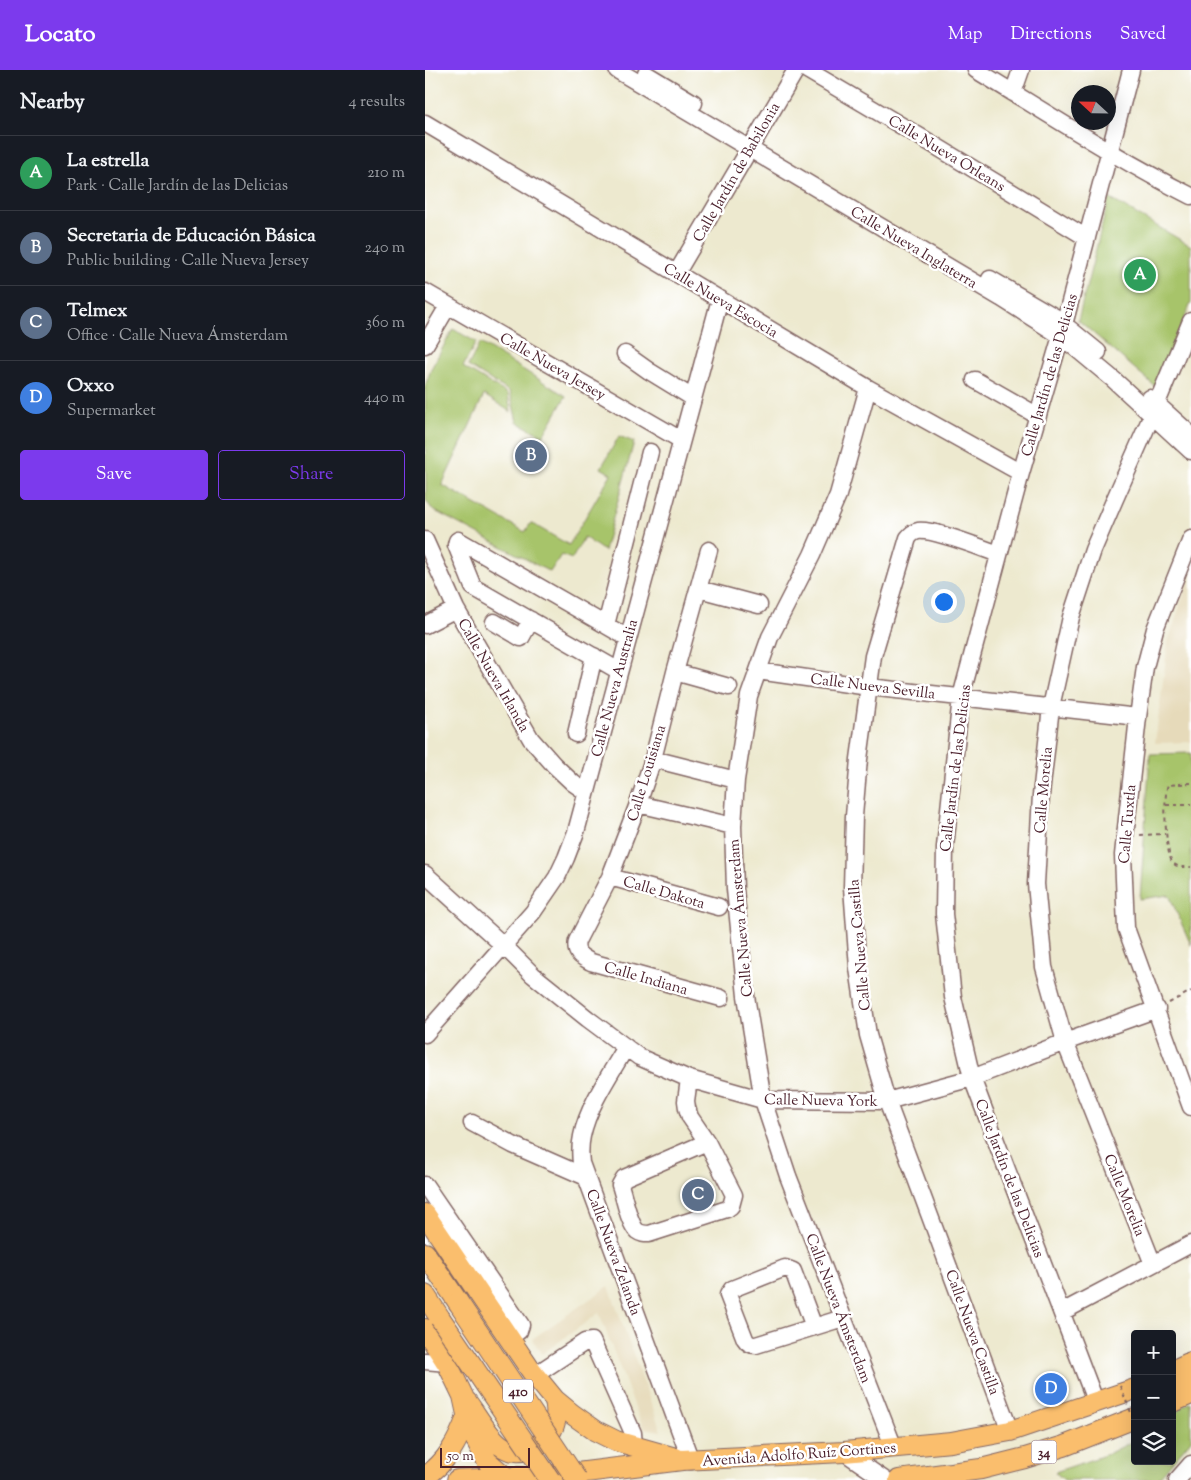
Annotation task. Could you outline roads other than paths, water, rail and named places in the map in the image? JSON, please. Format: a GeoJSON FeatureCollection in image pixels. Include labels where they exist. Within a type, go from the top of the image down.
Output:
{"type":"FeatureCollection","features":[{"type":"Feature","properties":{"kind":"main road"},"geometry":{"type":"LineString","coordinates":[[425,1214],[507,1336],[555,1400],[596,1431],[616,1441],[686,1460]]}},
{"type":"Feature","properties":{"kind":"main road","name":"410"},"geometry":{"type":"LineString","coordinates":[[425,1253],[577,1480]]}},
{"type":"Feature","properties":{"kind":"main road","name":"410"},"geometry":{"type":"LineString","coordinates":[[425,1295],[433,1324],[550,1480]]}},
{"type":"Feature","properties":{"kind":"main road"},"geometry":{"type":"LineString","coordinates":[[433,1324],[447,1363],[463,1396],[493,1438],[507,1449],[519,1453],[538,1446],[544,1441],[557,1417],[555,1400]]}},
{"type":"Feature","properties":{"kind":"main road"},"geometry":{"type":"LineString","coordinates":[[1176,1370],[1191,1362]]}},
{"type":"Feature","properties":{"kind":"main road"},"geometry":{"type":"LineString","coordinates":[[1176,1385],[1191,1378]]}},
{"type":"Feature","properties":{"kind":"main road","name":"Avenida Adolfo Ruíz Cortines"},"geometry":{"type":"LineString","coordinates":[[457,1480],[561,1476],[686,1460],[844,1452],[951,1442],[1010,1431],[1095,1403],[1127,1388]]}},
{"type":"Feature","properties":{"kind":"main road"},"geometry":{"type":"LineString","coordinates":[[1176,1400],[1191,1394]]}},
{"type":"Feature","properties":{"kind":"main road"},"geometry":{"type":"LineString","coordinates":[[463,1396],[470,1428],[487,1461],[507,1479]]}},
{"type":"Feature","properties":{"kind":"main road"},"geometry":{"type":"LineString","coordinates":[[950,1473],[983,1459],[1078,1433],[1087,1428],[1097,1415],[1095,1403]]}},
{"type":"Feature","properties":{"kind":"main road"},"geometry":{"type":"LineString","coordinates":[[425,1477],[435,1470],[448,1455],[460,1435],[467,1417]]}},
{"type":"Feature","properties":{"kind":"main road","name":"34"},"geometry":{"type":"LineString","coordinates":[[899,1480],[981,1468],[1025,1458],[1064,1446],[1131,1420]]}},
{"type":"Feature","properties":{"kind":"main road"},"geometry":{"type":"LineString","coordinates":[[622,1480],[632,1476],[749,1469],[799,1455]]}},
{"type":"Feature","properties":{"kind":"street","name":"Calle Nueva Inglaterra"},"geometry":{"type":"LineString","coordinates":[[617,70],[753,145]]}},
{"type":"Feature","properties":{"kind":"street","name":"Calle Nueva Inglaterra"},"geometry":{"type":"LineString","coordinates":[[639,70],[753,145],[985,289],[1063,330],[1114,380],[1191,435]]}},
{"type":"Feature","properties":{"kind":"street","name":"Calle Jardín de Babilonia"},"geometry":{"type":"LineString","coordinates":[[676,274],[796,70]]}},
{"type":"Feature","properties":{"kind":"street","name":"Calle Nueva Orleans"},"geometry":{"type":"LineString","coordinates":[[807,70],[1087,238]]}},
{"type":"Feature","properties":{"kind":"street"},"geometry":{"type":"LineString","coordinates":[[976,70],[1140,169],[1190,192]]}},
{"type":"Feature","properties":{"kind":"street"},"geometry":{"type":"LineString","coordinates":[[1013,93],[1021,70]]}},
{"type":"Feature","properties":{"kind":"street","name":"Calle Jardín de las Delicias"},"geometry":{"type":"LineString","coordinates":[[1095,1403],[972,1078],[953,997],[944,914],[945,847],[961,697],[1021,472],[1063,330],[1131,70]]}},
{"type":"Feature","properties":{"kind":"street","name":"Calle Nueva Escocia"},"geometry":{"type":"LineString","coordinates":[[425,123],[868,388],[1021,472]]}},
{"type":"Feature","properties":{"kind":"street","name":"Calle Nueva Jersey"},"geometry":{"type":"LineString","coordinates":[[425,292],[681,440]]}},
{"type":"Feature","properties":{"kind":"street","name":"Calle Nueva Australia"},"geometry":{"type":"LineString","coordinates":[[425,1034],[533,912],[557,877],[566,858],[575,832],[720,299]]}},
{"type":"Feature","properties":{"kind":"street"},"geometry":{"type":"LineString","coordinates":[[425,345],[448,306]]}},
{"type":"Feature","properties":{"kind":"street","name":"Calle Morelia"},"geometry":{"type":"LineString","coordinates":[[1153,1264],[1065,1042],[1044,967],[1036,884],[1041,795],[1051,707],[1071,617],[1081,584],[1114,501],[1191,321]]}},
{"type":"Feature","properties":{"kind":"street"},"geometry":{"type":"LineString","coordinates":[[625,354],[649,372],[693,398]]}},
{"type":"Feature","properties":{"kind":"street"},"geometry":{"type":"LineString","coordinates":[[975,380],[1037,416]]}},
{"type":"Feature","properties":{"kind":"street","name":"Calle Nueva Ámsterdam"},"geometry":{"type":"LineString","coordinates":[[868,388],[835,502],[813,555],[770,637],[749,696],[736,780],[733,826],[735,889],[746,996],[763,1100],[788,1176],[893,1448]]}},
{"type":"Feature","properties":{"kind":"street","name":"Calle Nueva Inglaterra"},"geometry":{"type":"LineString","coordinates":[[1154,410],[1191,451]]}},
{"type":"Feature","properties":{"kind":"street"},"geometry":{"type":"LineString","coordinates":[[606,625],[650,452]]}},
{"type":"Feature","properties":{"kind":"street","name":"Calle Nueva Castilla"},"geometry":{"type":"LineString","coordinates":[[999,554],[929,532],[917,531],[908,538],[873,656],[858,768],[854,816],[852,887],[858,968],[867,1035],[887,1101],[1010,1431]]}},
{"type":"Feature","properties":{"kind":"street","name":"Calle Tuxtla"},"geometry":{"type":"LineString","coordinates":[[1191,539],[1155,629],[1145,667],[1123,855],[1126,928],[1191,1107]]}},
{"type":"Feature","properties":{"kind":"street","name":"Calle Nueva Irlanda"},"geometry":{"type":"LineString","coordinates":[[425,540],[456,609],[531,739],[554,765],[573,783],[586,792]]}},
{"type":"Feature","properties":{"kind":"street"},"geometry":{"type":"LineString","coordinates":[[619,671],[472,586],[456,544],[457,540],[628,638]]}},
{"type":"Feature","properties":{"kind":"street","name":"Calle Louisiana"},"geometry":{"type":"LineString","coordinates":[[576,950],[577,942],[610,876],[653,759],[709,550]]}},
{"type":"Feature","properties":{"kind":"street"},"geometry":{"type":"LineString","coordinates":[[699,589],[759,605]]}},
{"type":"Feature","properties":{"kind":"street"},"geometry":{"type":"LineString","coordinates":[[425,625],[456,609]]}},
{"type":"Feature","properties":{"kind":"street"},"geometry":{"type":"LineString","coordinates":[[494,622],[521,638],[531,620]]}},
{"type":"Feature","properties":{"kind":"street"},"geometry":{"type":"LineString","coordinates":[[576,734],[594,656]]}},
{"type":"Feature","properties":{"kind":"street","name":"Calle Nueva Sevilla"},"geometry":{"type":"LineString","coordinates":[[758,671],[869,687],[1138,717]]}},
{"type":"Feature","properties":{"kind":"street"},"geometry":{"type":"LineString","coordinates":[[675,672],[729,687]]}},
{"type":"Feature","properties":{"kind":"street"},"geometry":{"type":"LineString","coordinates":[[653,759],[736,780]]}},
{"type":"Feature","properties":{"kind":"street"},"geometry":{"type":"LineString","coordinates":[[638,804],[733,826]]}},
{"type":"Feature","properties":{"kind":"street","name":"Calle Nueva York"},"geometry":{"type":"LineString","coordinates":[[425,874],[533,975],[639,1057],[689,1079],[763,1100],[887,1101],[972,1078],[1065,1042],[1157,1010]]}},
{"type":"Feature","properties":{"kind":"street","name":"Calle Dakota"},"geometry":{"type":"LineString","coordinates":[[610,876],[719,907]]}},
{"type":"Feature","properties":{"kind":"street","name":"Calle Indiana"},"geometry":{"type":"LineString","coordinates":[[576,950],[583,958],[591,962],[721,998]]}},
{"type":"Feature","properties":{"kind":"street","name":"Calle Nueva Zelanda"},"geometry":{"type":"LineString","coordinates":[[626,1047],[589,1113],[582,1135],[581,1163],[686,1460]]}},
{"type":"Feature","properties":{"kind":"street"},"geometry":{"type":"LineString","coordinates":[[689,1079],[687,1108],[690,1117],[707,1142],[733,1195],[731,1206],[727,1209],[649,1234],[635,1229],[620,1185],[622,1180],[707,1142]]}},
{"type":"Feature","properties":{"kind":"street"},"geometry":{"type":"LineString","coordinates":[[472,1123],[513,1145],[586,1176]]}},
{"type":"Feature","properties":{"kind":"street"},"geometry":{"type":"LineString","coordinates":[[425,1185],[521,1325],[519,1331],[507,1336]]}},
{"type":"Feature","properties":{"kind":"street"},"geometry":{"type":"LineString","coordinates":[[1062,1312],[1191,1244]]}},
{"type":"Feature","properties":{"kind":"street"},"geometry":{"type":"LineString","coordinates":[[814,1327],[793,1272],[790,1269],[785,1268],[732,1289],[728,1295],[745,1339],[752,1345],[756,1345],[814,1327],[843,1318]]}},
{"type":"Feature","properties":{"kind":"street"},"geometry":{"type":"LineString","coordinates":[[535,1375],[585,1342],[592,1341],[633,1433],[634,1446]]}},
{"type":"Feature","properties":{"kind":"street"},"geometry":{"type":"LineString","coordinates":[[425,1361],[447,1363]]}},
{"type":"Feature","properties":{"kind":"street"},"geometry":{"type":"LineString","coordinates":[[844,1452],[885,1480]]}},
{"type":"Feature","properties":{"kind":"street"},"geometry":{"type":"LineString","coordinates":[[1177,1480],[1191,1464]]}},
{"type":"Feature","properties":{"kind":"place","name":"La estrella"},"geometry":{"type":"Point","coordinates":[1140,275]}},
{"type":"Feature","properties":{"kind":"place","name":"Secretaria de Educación Básica"},"geometry":{"type":"Point","coordinates":[531,456]}},
{"type":"Feature","properties":{"kind":"place","name":"Telmex"},"geometry":{"type":"Point","coordinates":[698,1195]}},
{"type":"Feature","properties":{"kind":"place","name":"Oxxo"},"geometry":{"type":"Point","coordinates":[1051,1389]}}]}
